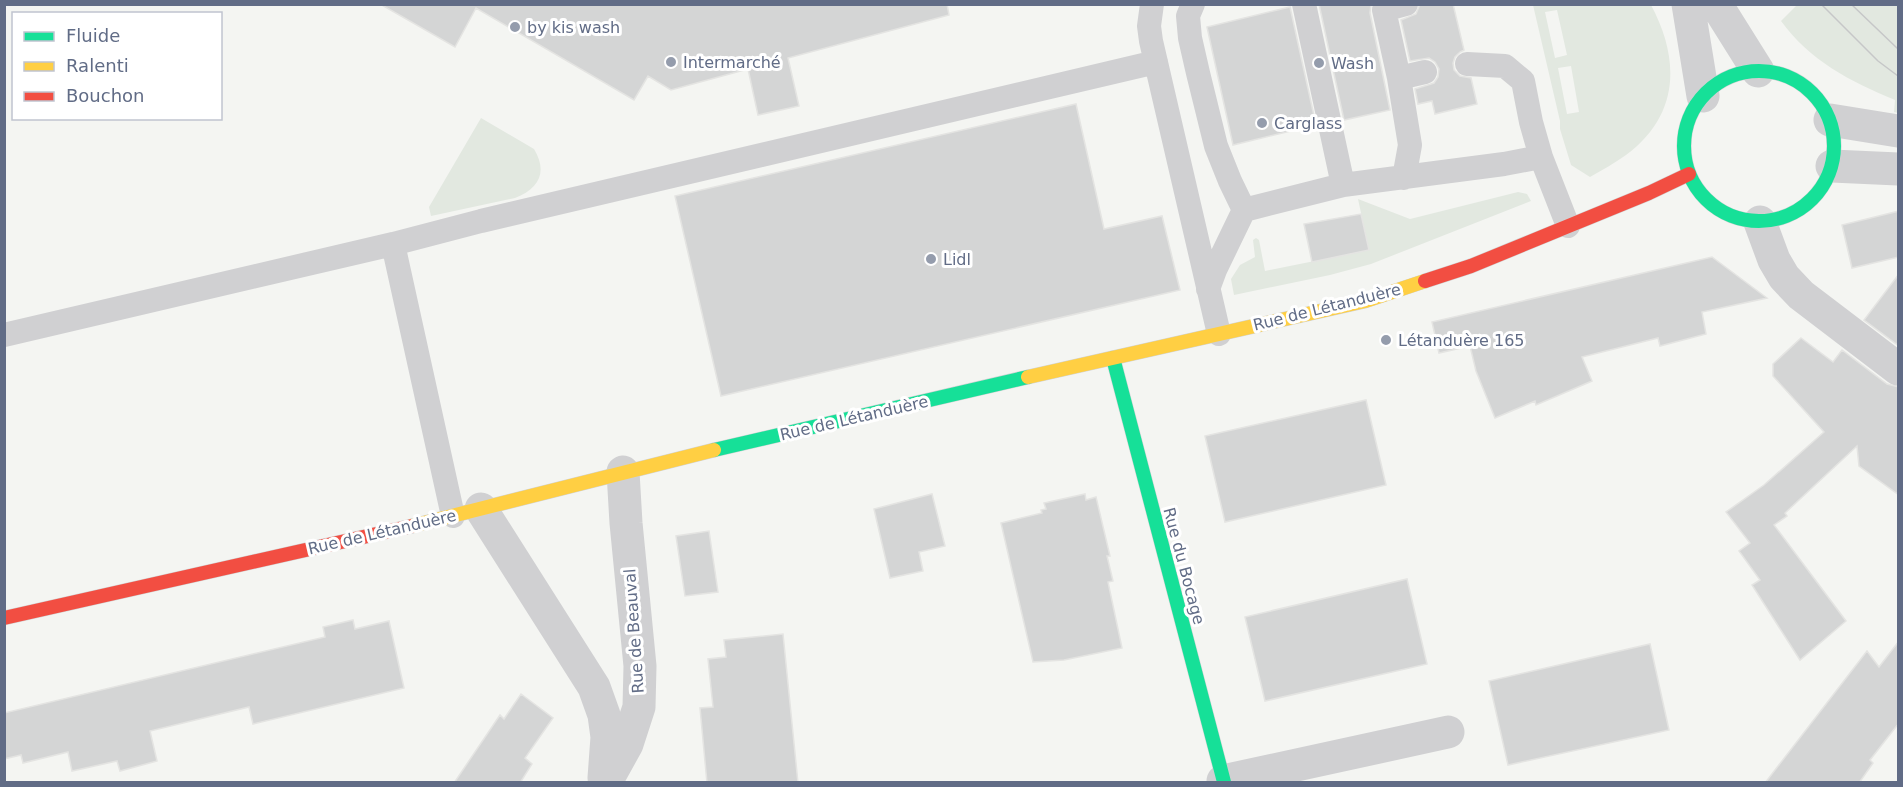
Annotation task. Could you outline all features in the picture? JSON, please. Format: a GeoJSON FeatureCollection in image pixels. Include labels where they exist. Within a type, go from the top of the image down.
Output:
{"type":"FeatureCollection","features":[{"type":"Feature","properties":{"kind":"street"},"geometry":{"type":"LineString","coordinates":[[1688,4],[1703,96]]}},
{"type":"Feature","properties":{"kind":"street"},"geometry":{"type":"LineString","coordinates":[[1716,4],[1758,71]]}},
{"type":"Feature","properties":{"kind":"street"},"geometry":{"type":"LineString","coordinates":[[1758,71],[1781,74],[1801,84],[1821,102],[1830,120],[1834,143],[1832,166],[1822,188],[1797,212],[1782,218],[1760,222],[1747,221],[1722,213],[1703,196],[1689,174],[1684,155],[1684,136],[1690,118],[1703,96],[1717,84],[1733,75],[1758,71]]}},
{"type":"Feature","properties":{"kind":"street"},"geometry":{"type":"LineString","coordinates":[[1830,120],[1899,131]]}},
{"type":"Feature","properties":{"kind":"street"},"geometry":{"type":"LineString","coordinates":[[1832,166],[1899,170]]}},
{"type":"Feature","properties":{"kind":"street","name":"Rue de Létanduère"},"geometry":{"type":"LineString","coordinates":[[4,618],[467,512],[823,424],[1365,301],[1471,266],[1689,174]]}},
{"type":"Feature","properties":{"kind":"street"},"geometry":{"type":"LineString","coordinates":[[1760,222],[1774,260],[1784,277],[1801,295],[1899,369]]}},
{"type":"Feature","properties":{"kind":"street","name":"Rue du Bocage"},"geometry":{"type":"LineString","coordinates":[[1113,358],[1223,782]]}},
{"type":"Feature","properties":{"kind":"street","name":"Rue de Beauval"},"geometry":{"type":"LineString","coordinates":[[605,783],[627,744],[639,707],[640,666],[623,472]]}},
{"type":"Feature","properties":{"kind":"street","name":"Rue de Beauval"},"geometry":{"type":"LineString","coordinates":[[467,512],[507,552],[594,687],[604,715],[607,736],[605,783]]}},
{"type":"Feature","properties":{"kind":"street"},"geometry":{"type":"LineString","coordinates":[[1223,782],[1448,732]]}},
{"type":"Feature","properties":{"kind":"lane"},"geometry":{"type":"LineString","coordinates":[[1152,4],[1149,26],[1156,62],[1219,334]]}},
{"type":"Feature","properties":{"kind":"lane"},"geometry":{"type":"LineString","coordinates":[[1193,4],[1188,16],[1190,38],[1216,146],[1244,210]]}},
{"type":"Feature","properties":{"kind":"lane"},"geometry":{"type":"LineString","coordinates":[[1304,4],[1342,185]]}},
{"type":"Feature","properties":{"kind":"lane"},"geometry":{"type":"LineString","coordinates":[[1391,6],[1399,78],[1410,145],[1404,178]]}},
{"type":"Feature","properties":{"kind":"lane"},"geometry":{"type":"LineString","coordinates":[[4,335],[1156,62]]}},
{"type":"Feature","properties":{"kind":"lane"},"geometry":{"type":"LineString","coordinates":[[1467,64],[1505,66],[1523,81],[1541,157],[1568,226]]}},
{"type":"Feature","properties":{"kind":"lane"},"geometry":{"type":"LineString","coordinates":[[1399,78],[1425,72]]}},
{"type":"Feature","properties":{"kind":"lane"},"geometry":{"type":"LineString","coordinates":[[1208,289],[1244,210],[1342,185],[1541,157]]}},
{"type":"Feature","properties":{"kind":"lane"},"geometry":{"type":"LineString","coordinates":[[393,244],[467,512]]}},
{"type":"Feature","properties":{"kind":"shaded area"},"geometry":{"type":"Polygon","coordinates":[[[1533,5],[1651,5],[1667,46],[1670,85],[1657,122],[1644,139],[1626,155],[1590,177],[1571,165],[1560,129],[1533,5]],[[1557,10],[1545,12],[1555,58],[1567,55],[1557,10]],[[1571,66],[1558,68],[1567,114],[1579,112],[1571,66]]]}},
{"type":"Feature","properties":{"kind":"shaded area"},"geometry":{"type":"Polygon","coordinates":[[[1797,5],[1898,5],[1898,113],[1894,112],[1895,100],[1863,86],[1832,68],[1792,35],[1781,21],[1797,5]]]}},
{"type":"Feature","properties":{"kind":"shaded area"},"geometry":{"type":"Polygon","coordinates":[[[481,118],[534,149],[540,165],[539,179],[530,190],[515,198],[431,216],[429,207],[481,118]]]}},
{"type":"Feature","properties":{"kind":"shaded area"},"geometry":{"type":"Polygon","coordinates":[[[1518,192],[1527,194],[1531,201],[1371,264],[1234,295],[1231,279],[1240,265],[1255,257],[1253,240],[1256,238],[1259,240],[1265,271],[1369,250],[1358,199],[1410,219],[1518,192]]]}},
{"type":"Feature","properties":{"kind":"building","name":"Intermarché"},"geometry":{"type":"Polygon","coordinates":[[[380,4],[947,4],[949,15],[788,58],[799,106],[758,115],[748,69],[671,90],[648,76],[634,100],[476,8],[455,47],[380,4]]]}},
{"type":"Feature","properties":{"kind":"building"},"geometry":{"type":"Polygon","coordinates":[[[1319,4],[1371,4],[1370,13],[1390,110],[1344,120],[1319,4]]]}},
{"type":"Feature","properties":{"kind":"building"},"geometry":{"type":"Polygon","coordinates":[[[1420,4],[1453,4],[1464,50],[1455,57],[1454,70],[1460,76],[1471,78],[1477,104],[1435,114],[1432,101],[1418,104],[1415,89],[1434,83],[1439,69],[1429,58],[1410,61],[1401,20],[1416,14],[1420,4]]]}},
{"type":"Feature","properties":{"kind":"building"},"geometry":{"type":"Polygon","coordinates":[[[1290,7],[1316,125],[1233,145],[1207,27],[1290,7]]]}},
{"type":"Feature","properties":{"kind":"building","name":"Lidl"},"geometry":{"type":"Polygon","coordinates":[[[1076,104],[1104,229],[1162,216],[1180,290],[721,396],[675,196],[1076,104]]]}},
{"type":"Feature","properties":{"kind":"building"},"geometry":{"type":"Polygon","coordinates":[[[1899,211],[1899,257],[1852,268],[1842,225],[1899,211]]]}},
{"type":"Feature","properties":{"kind":"building"},"geometry":{"type":"Polygon","coordinates":[[[1361,214],[1369,250],[1312,262],[1304,224],[1361,214]]]}},
{"type":"Feature","properties":{"kind":"building"},"geometry":{"type":"Polygon","coordinates":[[[1712,257],[1767,298],[1702,312],[1706,334],[1660,346],[1658,338],[1582,357],[1592,381],[1536,405],[1535,401],[1495,418],[1476,371],[1470,346],[1439,353],[1432,322],[1712,257]]]}},
{"type":"Feature","properties":{"kind":"building"},"geometry":{"type":"Polygon","coordinates":[[[1899,274],[1899,346],[1864,320],[1899,274]]]}},
{"type":"Feature","properties":{"kind":"building"},"geometry":{"type":"Polygon","coordinates":[[[1801,338],[1833,362],[1842,350],[1887,384],[1899,387],[1899,495],[1859,466],[1857,446],[1785,513],[1787,516],[1774,525],[1846,621],[1800,660],[1752,585],[1760,580],[1739,551],[1750,543],[1726,512],[1764,485],[1824,432],[1773,376],[1773,364],[1801,338]]]}},
{"type":"Feature","properties":{"kind":"building"},"geometry":{"type":"Polygon","coordinates":[[[1366,400],[1386,485],[1225,522],[1205,436],[1366,400]]]}},
{"type":"Feature","properties":{"kind":"building"},"geometry":{"type":"Polygon","coordinates":[[[932,494],[945,546],[919,552],[923,571],[890,578],[874,509],[932,494]]]}},
{"type":"Feature","properties":{"kind":"building"},"geometry":{"type":"Polygon","coordinates":[[[1085,494],[1086,500],[1096,497],[1110,556],[1107,556],[1113,581],[1108,582],[1122,648],[1064,660],[1033,662],[1001,523],[1042,513],[1041,510],[1046,509],[1044,503],[1085,494]]]}},
{"type":"Feature","properties":{"kind":"building"},"geometry":{"type":"Polygon","coordinates":[[[709,531],[718,592],[685,596],[676,536],[709,531]]]}},
{"type":"Feature","properties":{"kind":"building"},"geometry":{"type":"Polygon","coordinates":[[[1407,579],[1427,664],[1265,701],[1245,617],[1407,579]]]}},
{"type":"Feature","properties":{"kind":"building"},"geometry":{"type":"Polygon","coordinates":[[[353,620],[355,629],[389,621],[404,688],[253,724],[249,707],[150,731],[157,761],[120,771],[117,761],[72,771],[68,752],[23,763],[21,755],[4,759],[4,713],[325,637],[323,627],[353,620]]]}},
{"type":"Feature","properties":{"kind":"building"},"geometry":{"type":"Polygon","coordinates":[[[783,634],[798,783],[707,783],[700,708],[713,707],[708,659],[726,657],[724,640],[783,634]]]}},
{"type":"Feature","properties":{"kind":"building"},"geometry":{"type":"Polygon","coordinates":[[[1899,641],[1899,723],[1870,760],[1873,763],[1859,783],[1765,783],[1867,651],[1879,667],[1899,641]]]}},
{"type":"Feature","properties":{"kind":"building"},"geometry":{"type":"Polygon","coordinates":[[[1650,644],[1669,730],[1508,765],[1489,681],[1650,644]]]}},
{"type":"Feature","properties":{"kind":"building"},"geometry":{"type":"Polygon","coordinates":[[[521,694],[553,718],[525,758],[532,764],[520,783],[454,783],[500,715],[504,719],[521,694]]]}},
{"type":"Feature","properties":{"kind":"tram line"},"geometry":{"type":"LineString","coordinates":[[1821,4],[1878,61],[1898,76]]}},
{"type":"Feature","properties":{"kind":"tram line"},"geometry":{"type":"LineString","coordinates":[[1851,4],[1898,49]]}},
{"type":"Feature","properties":{"kind":"traffic: fast"},"geometry":{"type":"LineString","coordinates":[[1759,71],[1788,76],[1801,83],[1812,93],[1822,104],[1829,117],[1834,146],[1829,175],[1822,188],[1812,199],[1801,209],[1788,216],[1759,221],[1730,216],[1717,209],[1706,199],[1696,188],[1689,175],[1684,146],[1689,117],[1696,104],[1706,93],[1717,83],[1730,76],[1759,71]]}},
{"type":"Feature","properties":{"kind":"traffic: fast"},"geometry":{"type":"LineString","coordinates":[[1113,358],[1224,782]]}},
{"type":"Feature","properties":{"kind":"traffic: fast"},"geometry":{"type":"LineString","coordinates":[[714,450],[1028,377]]}},
{"type":"Feature","properties":{"kind":"traffic: slow"},"geometry":{"type":"LineString","coordinates":[[1028,377],[1365,301],[1425,281]]}},
{"type":"Feature","properties":{"kind":"traffic: slow"},"geometry":{"type":"LineString","coordinates":[[412,526],[714,450]]}},
{"type":"Feature","properties":{"kind":"traffic: jam"},"geometry":{"type":"LineString","coordinates":[[1425,281],[1471,266],[1649,193],[1689,174]]}},
{"type":"Feature","properties":{"kind":"traffic: jam"},"geometry":{"type":"LineString","coordinates":[[4,618],[412,526]]}},
{"type":"Feature","properties":{"kind":"place","name":"by kis wash"},"geometry":{"type":"Point","coordinates":[515,27]}},
{"type":"Feature","properties":{"kind":"place","name":"Intermarché"},"geometry":{"type":"Point","coordinates":[671,62]}},
{"type":"Feature","properties":{"kind":"place","name":"Wash"},"geometry":{"type":"Point","coordinates":[1319,63]}},
{"type":"Feature","properties":{"kind":"place","name":"Carglass"},"geometry":{"type":"Point","coordinates":[1262,123]}},
{"type":"Feature","properties":{"kind":"place","name":"Lidl"},"geometry":{"type":"Point","coordinates":[931,259]}},
{"type":"Feature","properties":{"kind":"place","name":"Létanduère 165"},"geometry":{"type":"Point","coordinates":[1386,340]}}]}
